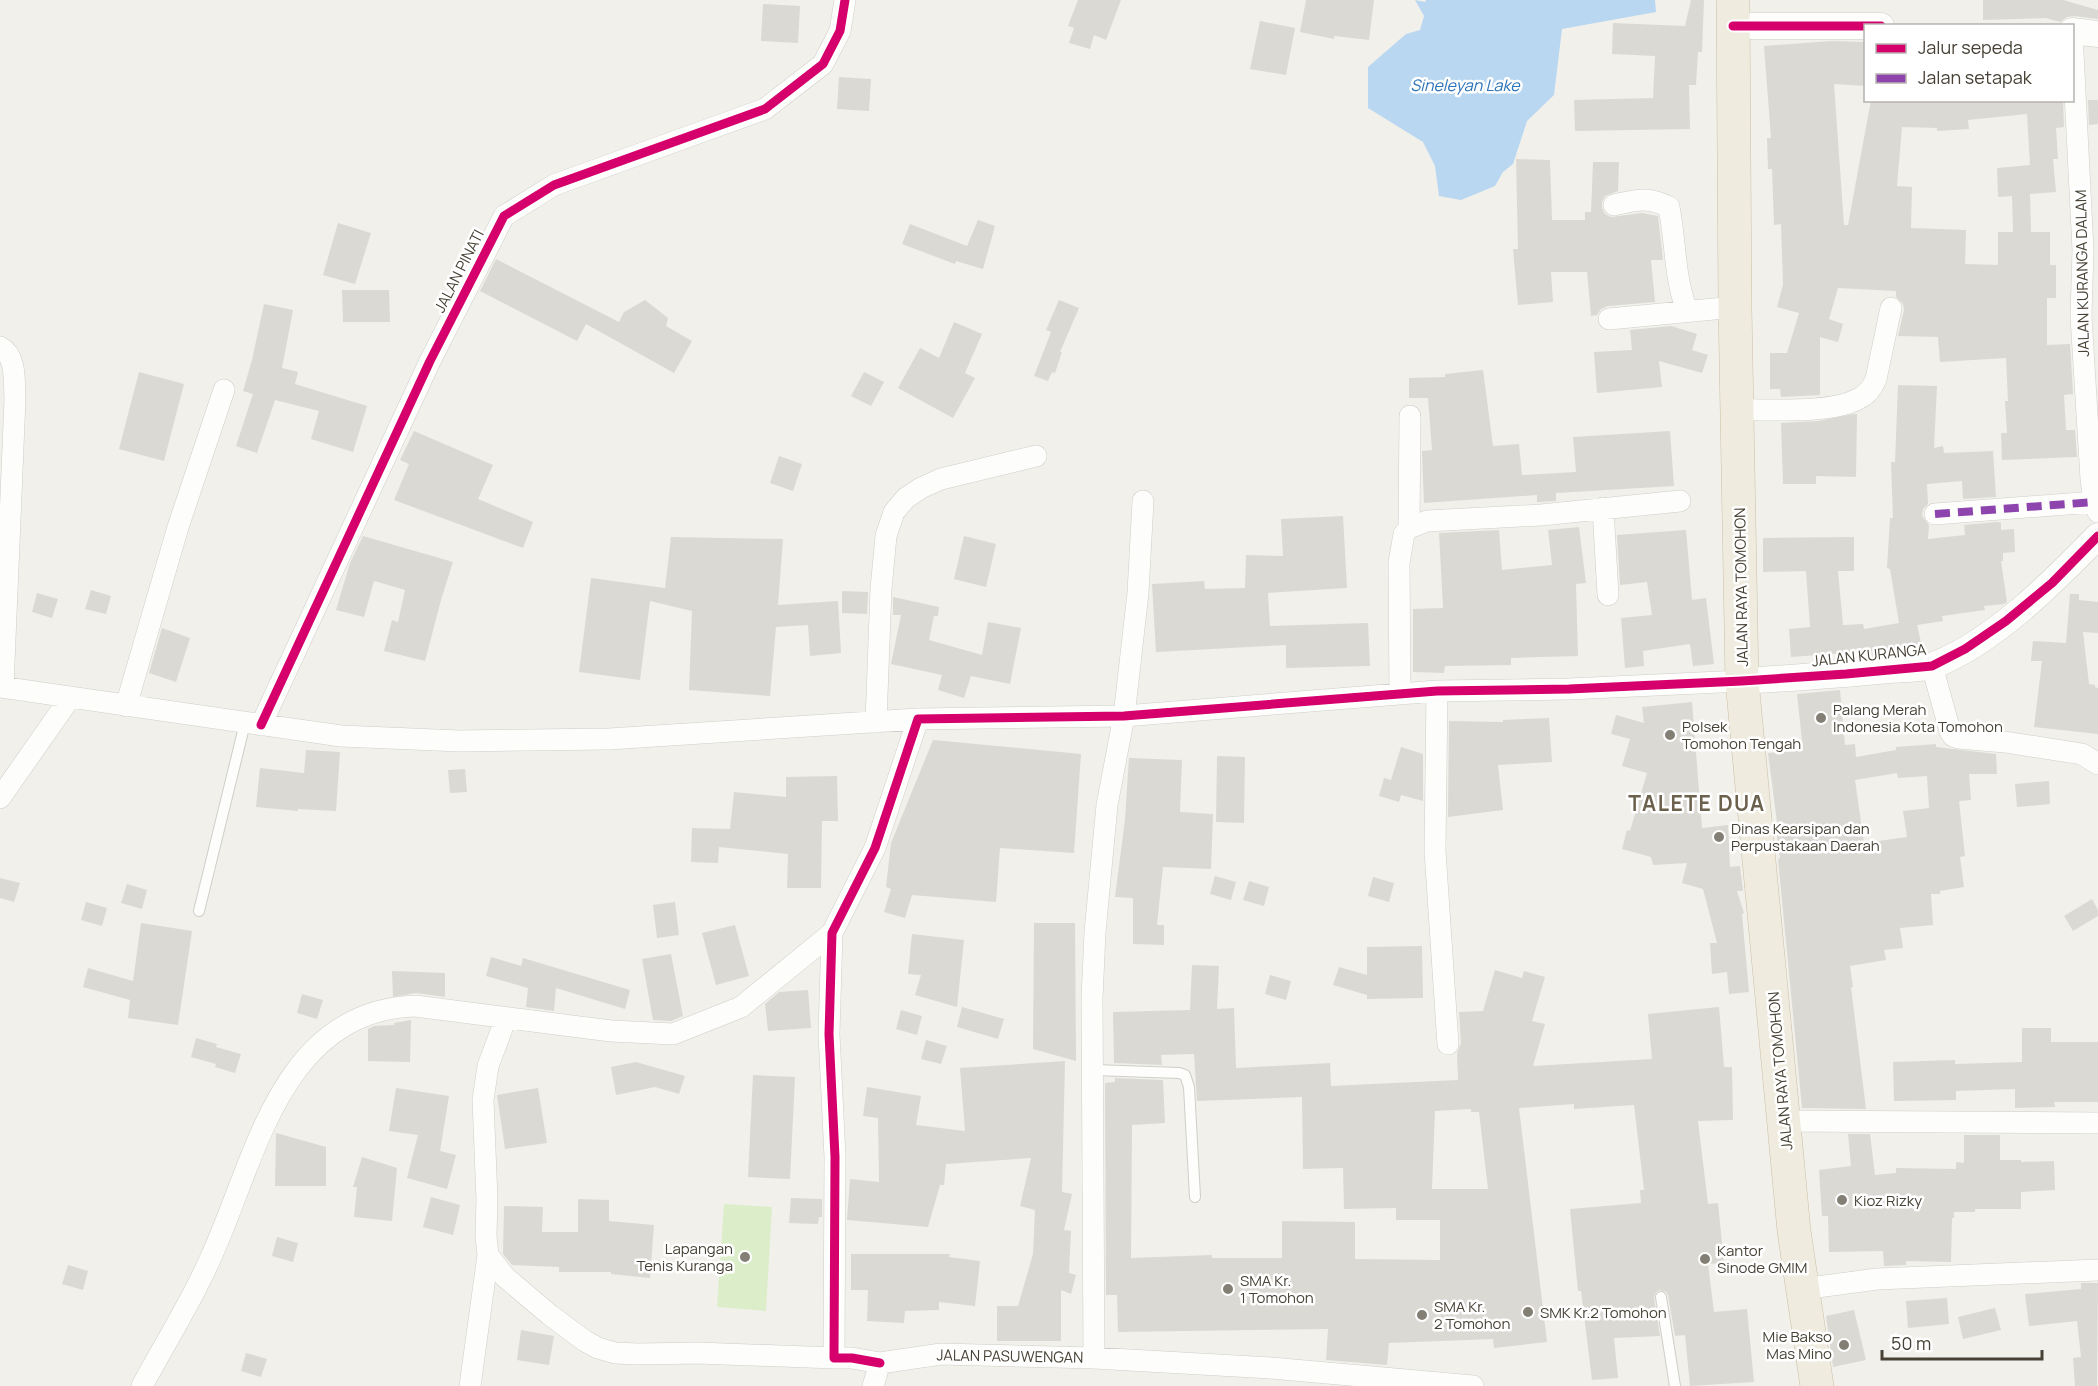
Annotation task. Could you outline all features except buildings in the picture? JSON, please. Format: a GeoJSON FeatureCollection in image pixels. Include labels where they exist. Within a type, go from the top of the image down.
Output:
{"type":"FeatureCollection","features":[{"type":"Feature","properties":{"kind":"highway","name":"JALAN RAYA TOMOHON"},"geometry":{"type":"LineString","coordinates":[[1733,13],[1735,307],[1743,681],[1794,1231],[1817,1386]]}},
{"type":"Feature","properties":{"kind":"street","name":"JALAN PINATI"},"geometry":{"type":"LineString","coordinates":[[253,724],[430,361],[504,216],[554,185],[765,109],[824,64],[840,31],[845,0]]}},
{"type":"Feature","properties":{"kind":"street"},"geometry":{"type":"LineString","coordinates":[[1733,13],[1864,25]]}},
{"type":"Feature","properties":{"kind":"street"},"geometry":{"type":"LineString","coordinates":[[2074,32],[2098,34]]}},
{"type":"Feature","properties":{"kind":"street","name":"JALAN KURANGA DALAM"},"geometry":{"type":"LineString","coordinates":[[2074,54],[2083,250],[2081,316],[2096,507]]}},
{"type":"Feature","properties":{"kind":"street"},"geometry":{"type":"LineString","coordinates":[[1614,205],[1641,199],[1657,201],[1669,207],[1673,227],[1676,273],[1687,311]]}},
{"type":"Feature","properties":{"kind":"street"},"geometry":{"type":"LineString","coordinates":[[1609,319],[1735,307]]}},
{"type":"Feature","properties":{"kind":"street"},"geometry":{"type":"LineString","coordinates":[[1738,410],[1832,407],[1864,396],[1873,387],[1876,379],[1891,308]]}},
{"type":"Feature","properties":{"kind":"street"},"geometry":{"type":"LineString","coordinates":[[0,347],[7,351],[12,360],[15,399],[2,687],[341,736],[460,741],[609,739],[918,719],[1124,716],[1400,694],[1743,681]]}},
{"type":"Feature","properties":{"kind":"street"},"geometry":{"type":"LineString","coordinates":[[126,706],[178,527],[224,390]]}},
{"type":"Feature","properties":{"kind":"street"},"geometry":{"type":"LineString","coordinates":[[1409,528],[1410,416]]}},
{"type":"Feature","properties":{"kind":"street"},"geometry":{"type":"LineString","coordinates":[[876,722],[882,578],[886,536],[894,512],[906,498],[941,479],[1036,456]]}},
{"type":"Feature","properties":{"kind":"street"},"geometry":{"type":"LineString","coordinates":[[1094,1358],[1092,999],[1095,932],[1107,805],[1124,716],[1138,593],[1143,501]]}},
{"type":"Feature","properties":{"kind":"street"},"geometry":{"type":"LineString","coordinates":[[1400,694],[1399,563],[1404,534],[1409,528],[1427,521],[1458,521],[1680,501]]}},
{"type":"Feature","properties":{"kind":"street"},"geometry":{"type":"LineString","coordinates":[[1935,514],[2096,507]]}},
{"type":"Feature","properties":{"kind":"street"},"geometry":{"type":"LineString","coordinates":[[1603,508],[1608,595]]}},
{"type":"Feature","properties":{"kind":"street","name":"JALAN KURANGA"},"geometry":{"type":"LineString","coordinates":[[1743,681],[1932,666],[1965,649],[2006,621],[2052,583],[2098,536]]}},
{"type":"Feature","properties":{"kind":"street"},"geometry":{"type":"LineString","coordinates":[[1932,666],[1953,736],[2082,754],[2098,764]]}},
{"type":"Feature","properties":{"kind":"street"},"geometry":{"type":"LineString","coordinates":[[1437,692],[1435,851],[1448,1044]]}},
{"type":"Feature","properties":{"kind":"street"},"geometry":{"type":"LineString","coordinates":[[0,798],[70,698]]}},
{"type":"Feature","properties":{"kind":"street"},"geometry":{"type":"LineString","coordinates":[[142,1386],[210,1259],[231,1210],[246,1165],[278,1098],[320,1041],[336,1029],[362,1016],[395,1006],[415,1006],[611,1031],[673,1034],[741,1007],[832,933],[875,848],[918,719]]}},
{"type":"Feature","properties":{"kind":"street"},"geometry":{"type":"LineString","coordinates":[[832,933],[829,1034],[835,1157],[834,1358]]}},
{"type":"Feature","properties":{"kind":"street"},"geometry":{"type":"LineString","coordinates":[[470,1386],[488,1255],[483,1100],[488,1066],[506,1018]]}},
{"type":"Feature","properties":{"kind":"street"},"geometry":{"type":"LineString","coordinates":[[1784,1121],[2098,1123]]}},
{"type":"Feature","properties":{"kind":"street","name":"JALAN PASUWENGAN"},"geometry":{"type":"LineString","coordinates":[[488,1255],[505,1277],[550,1315],[585,1341],[615,1353],[852,1358],[880,1363],[941,1354],[1094,1358],[1271,1368],[1463,1386]]}},
{"type":"Feature","properties":{"kind":"street"},"geometry":{"type":"LineString","coordinates":[[1802,1290],[1877,1279],[2098,1270]]}},
{"type":"Feature","properties":{"kind":"street"},"geometry":{"type":"LineString","coordinates":[[873,1386],[880,1363]]}},
{"type":"Feature","properties":{"kind":"lane"},"geometry":{"type":"LineString","coordinates":[[200,911],[253,724]]}},
{"type":"Feature","properties":{"kind":"lane"},"geometry":{"type":"LineString","coordinates":[[1094,1070],[1179,1073],[1185,1076],[1189,1087],[1195,1197]]}},
{"type":"Feature","properties":{"kind":"lane"},"geometry":{"type":"LineString","coordinates":[[1661,1297],[1675,1386]]}},
{"type":"Feature","properties":{"kind":"green space","name":"Lapangan Tenis Kuranga"},"geometry":{"type":"Polygon","coordinates":[[[724,1204],[772,1207],[766,1311],[717,1307],[724,1204]]]}},
{"type":"Feature","properties":{"kind":"water","name":"Sineleyan Lake"},"geometry":{"type":"Polygon","coordinates":[[[1415,0],[1425,2],[1426,0],[1655,0],[1656,12],[1562,29],[1554,95],[1527,121],[1513,164],[1503,172],[1495,186],[1461,200],[1439,196],[1435,166],[1423,142],[1368,108],[1368,67],[1406,34],[1420,30],[1424,16],[1415,0]]]}},
{"type":"Feature","properties":{"kind":"marked path"},"geometry":{"type":"LineString","coordinates":[[1935,514],[2094,502]]}},
{"type":"Feature","properties":{"kind":"cycle path"},"geometry":{"type":"LineString","coordinates":[[261,725],[430,361],[504,216],[554,185],[765,109],[823,64],[840,31],[845,0]]}},
{"type":"Feature","properties":{"kind":"cycle path"},"geometry":{"type":"LineString","coordinates":[[1733,26],[1864,26]]}},
{"type":"Feature","properties":{"kind":"cycle path"},"geometry":{"type":"LineString","coordinates":[[880,1363],[852,1358],[834,1358],[835,1157],[829,1034],[832,933],[875,848],[918,719],[1124,716],[1437,691],[1569,689],[1742,681],[1932,666],[1965,649],[2006,621],[2052,583],[2098,536]]}},
{"type":"Feature","properties":{"kind":"place","name":"Palang Merah Indonesia Kota Tomohon"},"geometry":{"type":"Point","coordinates":[1821,718]}},
{"type":"Feature","properties":{"kind":"place","name":"Polsek Tomohon Tengah"},"geometry":{"type":"Point","coordinates":[1670,735]}},
{"type":"Feature","properties":{"kind":"place","name":"Dinas Kearsipan dan Perpustakaan Daerah"},"geometry":{"type":"Point","coordinates":[1719,837]}},
{"type":"Feature","properties":{"kind":"place","name":"Kioz Rizky"},"geometry":{"type":"Point","coordinates":[1842,1200]}},
{"type":"Feature","properties":{"kind":"place","name":"Lapangan Tenis Kuranga"},"geometry":{"type":"Point","coordinates":[745,1257]}},
{"type":"Feature","properties":{"kind":"place","name":"Kantor Sinode GMIM"},"geometry":{"type":"Point","coordinates":[1705,1259]}},
{"type":"Feature","properties":{"kind":"place","name":"SMA Kr. 1 Tomohon"},"geometry":{"type":"Point","coordinates":[1228,1289]}},
{"type":"Feature","properties":{"kind":"place","name":"SMK Kr.2 Tomohon"},"geometry":{"type":"Point","coordinates":[1528,1312]}},
{"type":"Feature","properties":{"kind":"place","name":"SMA Kr. 2 Tomohon"},"geometry":{"type":"Point","coordinates":[1422,1315]}},
{"type":"Feature","properties":{"kind":"place","name":"Mie Bakso Mas Mino"},"geometry":{"type":"Point","coordinates":[1844,1345]}},
{"type":"Feature","properties":{"kind":"district","name":"TALETE DUA"},"geometry":{"type":"Point","coordinates":[1697,803]}}]}
